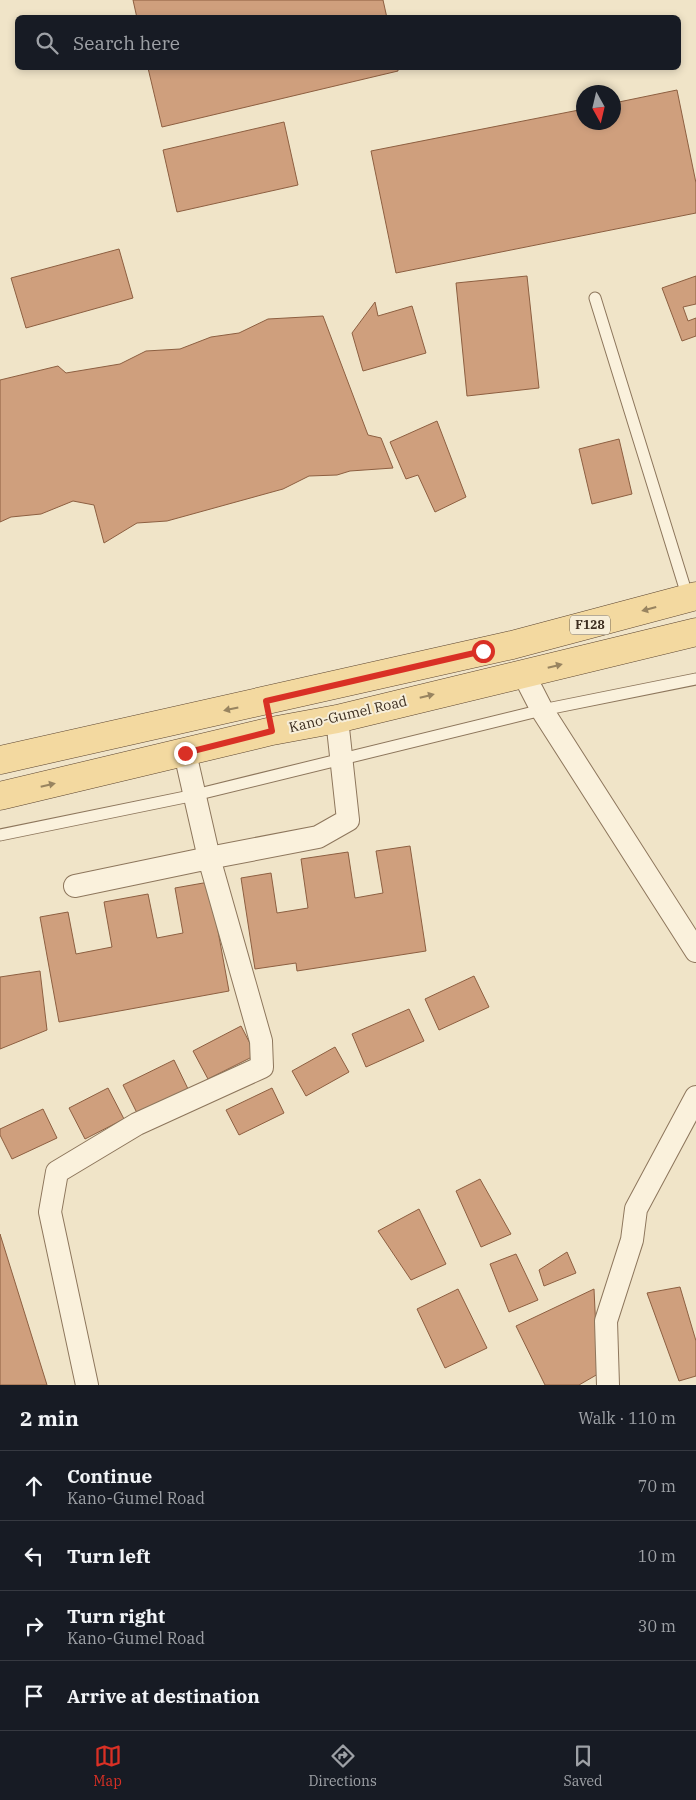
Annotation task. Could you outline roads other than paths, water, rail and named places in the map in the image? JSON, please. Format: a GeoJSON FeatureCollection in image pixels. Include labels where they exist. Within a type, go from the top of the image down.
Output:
{"type":"FeatureCollection","features":[{"type":"Feature","properties":{"kind":"main road","name":"F128"},"geometry":{"type":"LineString","coordinates":[[0,760],[512,645],[692,597]]}},
{"type":"Feature","properties":{"kind":"main road","name":"Kano-Gumel Road"},"geometry":{"type":"LineString","coordinates":[[0,796],[272,731],[336,719],[696,632]]}},
{"type":"Feature","properties":{"kind":"main road"},"geometry":{"type":"LineString","coordinates":[[266,701],[272,731]]}},
{"type":"Feature","properties":{"kind":"street"},"geometry":{"type":"LineString","coordinates":[[523,673],[542,710],[696,951]]}},
{"type":"Feature","properties":{"kind":"street"},"geometry":{"type":"LineString","coordinates":[[75,886],[318,837],[348,820],[336,719]]}},
{"type":"Feature","properties":{"kind":"street"},"geometry":{"type":"LineString","coordinates":[[87,1385],[50,1212],[57,1172],[137,1124],[262,1067],[260,1041],[209,858],[185,753]]}},
{"type":"Feature","properties":{"kind":"street"},"geometry":{"type":"LineString","coordinates":[[608,1385],[606,1321],[632,1240],[636,1209],[696,1096]]}},
{"type":"Feature","properties":{"kind":"lane"},"geometry":{"type":"LineString","coordinates":[[595,298],[692,597]]}},
{"type":"Feature","properties":{"kind":"lane"},"geometry":{"type":"LineString","coordinates":[[0,835],[195,795],[542,710],[696,679]]}}]}
